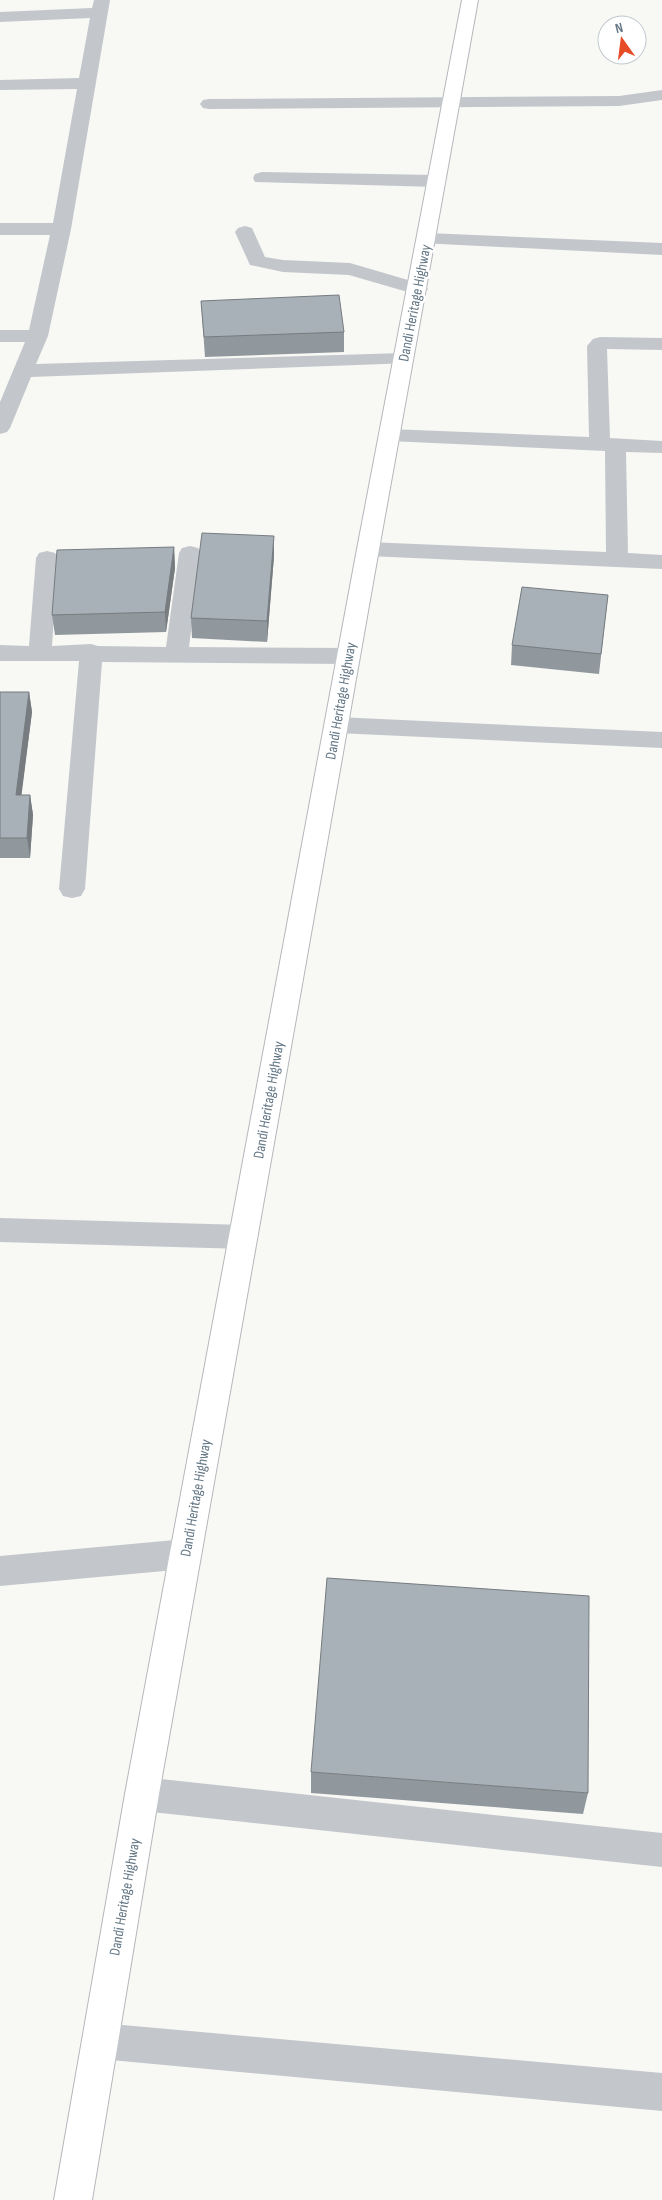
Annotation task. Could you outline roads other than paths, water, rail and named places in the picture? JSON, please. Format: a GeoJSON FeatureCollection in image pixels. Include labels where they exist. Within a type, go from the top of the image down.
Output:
{"type":"FeatureCollection","features":[{"type":"Feature","properties":{"kind":"highway","name":"Dandi Heritage Highway"},"geometry":{"type":"LineString","coordinates":[[72,2200],[142,1794],[368,549],[418,289],[470,0]]}},
{"type":"Feature","properties":{"kind":"street"},"geometry":{"type":"LineString","coordinates":[[0,17],[101,6],[61,229],[38,336],[0,428]]}},
{"type":"Feature","properties":{"kind":"street"},"geometry":{"type":"LineString","coordinates":[[0,85],[87,83]]}},
{"type":"Feature","properties":{"kind":"street"},"geometry":{"type":"LineString","coordinates":[[209,104],[619,101],[662,95]]}},
{"type":"Feature","properties":{"kind":"street"},"geometry":{"type":"LineString","coordinates":[[262,178],[438,181]]}},
{"type":"Feature","properties":{"kind":"street"},"geometry":{"type":"LineString","coordinates":[[0,229],[61,229]]}},
{"type":"Feature","properties":{"kind":"street"},"geometry":{"type":"LineString","coordinates":[[245,232],[257,261],[283,266],[350,269],[418,289]]}},
{"type":"Feature","properties":{"kind":"street"},"geometry":{"type":"LineString","coordinates":[[427,239],[662,249]]}},
{"type":"Feature","properties":{"kind":"street"},"geometry":{"type":"LineString","coordinates":[[0,336],[38,336]]}},
{"type":"Feature","properties":{"kind":"street"},"geometry":{"type":"LineString","coordinates":[[617,560],[608,445],[597,346],[600,342],[608,341],[662,344]]}},
{"type":"Feature","properties":{"kind":"street"},"geometry":{"type":"LineString","coordinates":[[23,371],[404,359]]}},
{"type":"Feature","properties":{"kind":"street"},"geometry":{"type":"LineString","coordinates":[[389,435],[662,447]]}},
{"type":"Feature","properties":{"kind":"street"},"geometry":{"type":"LineString","coordinates":[[368,549],[662,562]]}},
{"type":"Feature","properties":{"kind":"street"},"geometry":{"type":"LineString","coordinates":[[177,654],[190,553]]}},
{"type":"Feature","properties":{"kind":"street"},"geometry":{"type":"LineString","coordinates":[[40,652],[47,558]]}},
{"type":"Feature","properties":{"kind":"street"},"geometry":{"type":"LineString","coordinates":[[0,653],[91,652],[349,656]]}},
{"type":"Feature","properties":{"kind":"street"},"geometry":{"type":"LineString","coordinates":[[72,889],[91,652]]}},
{"type":"Feature","properties":{"kind":"street"},"geometry":{"type":"LineString","coordinates":[[337,725],[662,740]]}},
{"type":"Feature","properties":{"kind":"street"},"geometry":{"type":"LineString","coordinates":[[0,1230],[244,1237]]}},
{"type":"Feature","properties":{"kind":"street"},"geometry":{"type":"LineString","coordinates":[[0,1571],[186,1554]]}},
{"type":"Feature","properties":{"kind":"street"},"geometry":{"type":"LineString","coordinates":[[142,1794],[662,1850]]}},
{"type":"Feature","properties":{"kind":"street"},"geometry":{"type":"LineString","coordinates":[[100,2041],[662,2092]]}}]}
